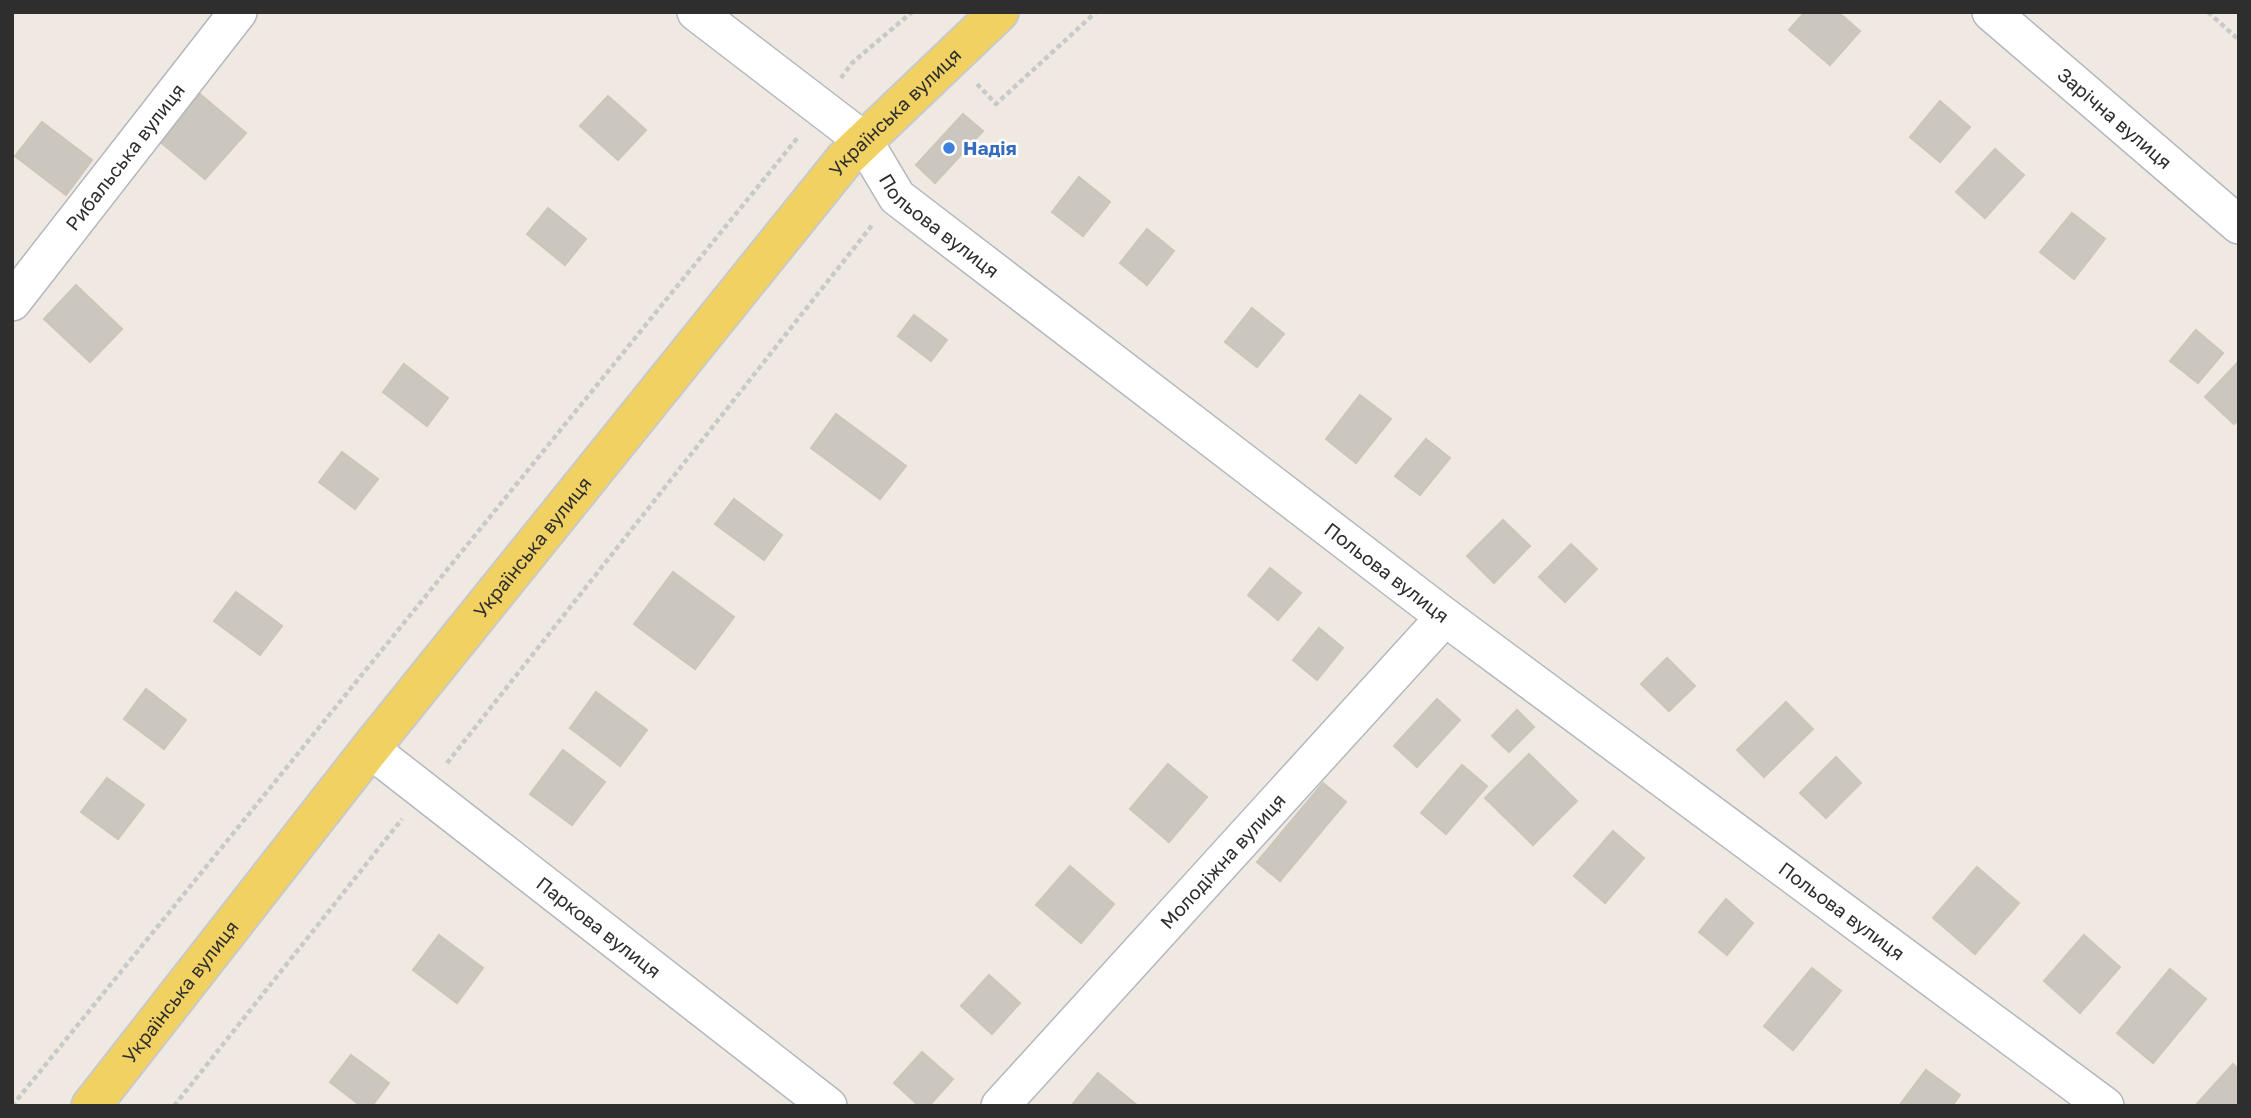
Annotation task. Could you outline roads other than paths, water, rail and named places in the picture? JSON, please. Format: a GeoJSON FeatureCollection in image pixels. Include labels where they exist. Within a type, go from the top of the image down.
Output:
{"type":"FeatureCollection","features":[{"type":"Feature","properties":{"kind":"main road","name":"Українська вулиця"},"geometry":{"type":"LineString","coordinates":[[92,1106],[370,749],[863,140],[999,12]]}},
{"type":"Feature","properties":{"kind":"street","name":"Рибальська вулиця"},"geometry":{"type":"LineString","coordinates":[[12,302],[238,12]]}},
{"type":"Feature","properties":{"kind":"street","name":"Польова вулиця"},"geometry":{"type":"LineString","coordinates":[[696,12],[863,140],[897,197],[1446,617],[2105,1106]]}},
{"type":"Feature","properties":{"kind":"street","name":"Зарічна вулиця"},"geometry":{"type":"LineString","coordinates":[[1991,12],[2239,225]]}},
{"type":"Feature","properties":{"kind":"street","name":"Молодіжна вулиця"},"geometry":{"type":"LineString","coordinates":[[1000,1106],[1446,617]]}},
{"type":"Feature","properties":{"kind":"street","name":"Паркова вулиця"},"geometry":{"type":"LineString","coordinates":[[370,749],[828,1106]]}},
{"type":"Feature","properties":{"kind":"place","name":"Надія"},"geometry":{"type":"Point","coordinates":[949,148]}}]}
